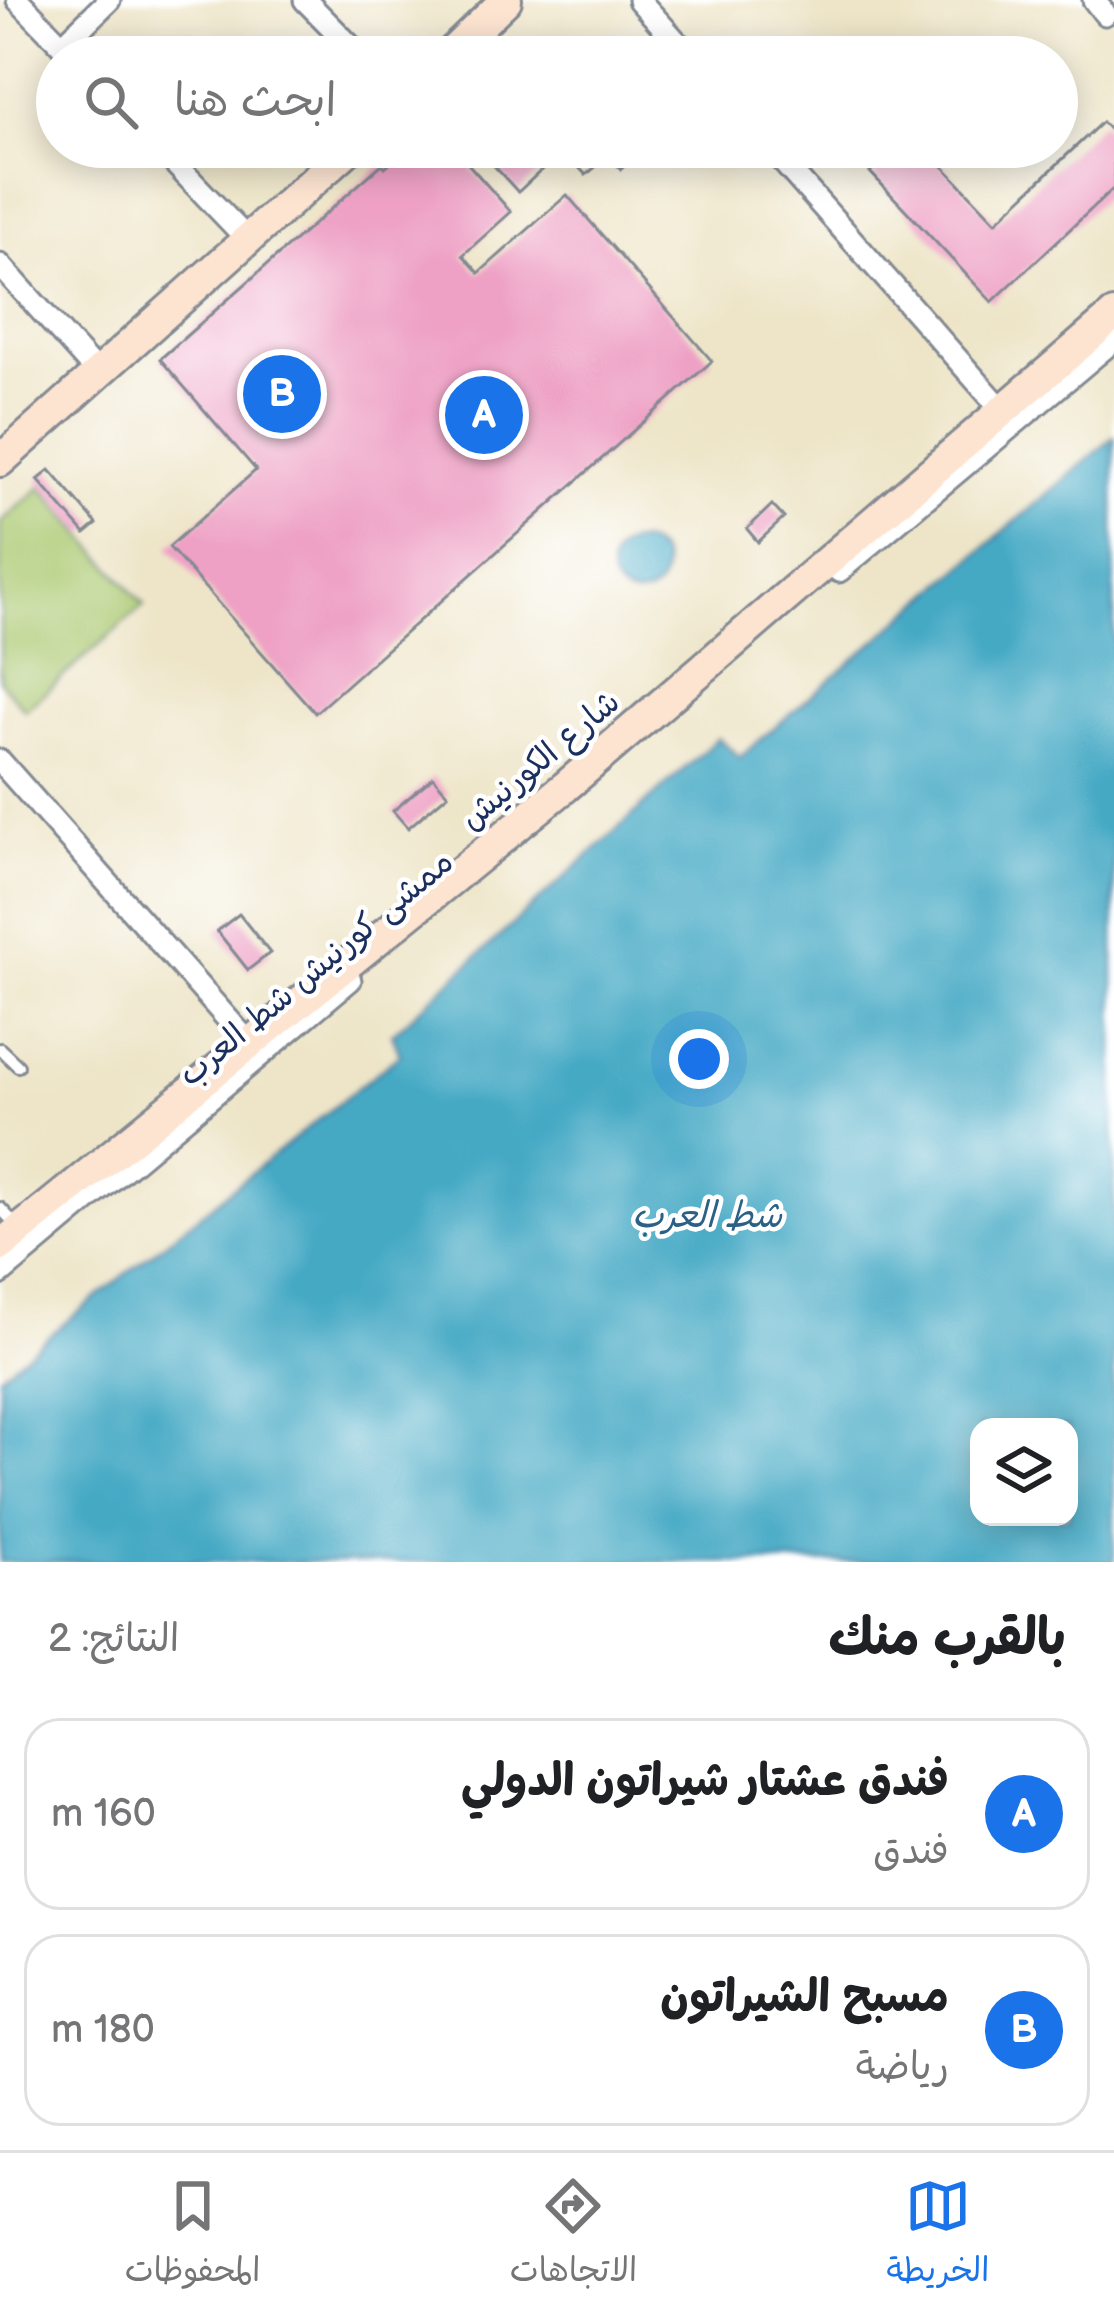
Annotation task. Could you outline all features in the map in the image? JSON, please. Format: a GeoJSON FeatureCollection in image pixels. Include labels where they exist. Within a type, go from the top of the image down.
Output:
{"type":"FeatureCollection","features":[{"type":"Feature","properties":{"kind":"main road"},"geometry":{"type":"LineString","coordinates":[[469,36],[506,0]]}},
{"type":"Feature","properties":{"kind":"main road"},"geometry":{"type":"LineString","coordinates":[[0,461],[328,168]]}},
{"type":"Feature","properties":{"kind":"main road","name":"شارع الكورنيش"},"geometry":{"type":"LineString","coordinates":[[7,1228],[565,787],[1114,315]]}},
{"type":"Feature","properties":{"kind":"street"},"geometry":{"type":"LineString","coordinates":[[18,0],[53,36]]}},
{"type":"Feature","properties":{"kind":"street"},"geometry":{"type":"LineString","coordinates":[[81,36],[109,0]]}},
{"type":"Feature","properties":{"kind":"street"},"geometry":{"type":"LineString","coordinates":[[305,0],[340,36]]}},
{"type":"Feature","properties":{"kind":"street"},"geometry":{"type":"LineString","coordinates":[[639,0],[671,36]]}},
{"type":"Feature","properties":{"kind":"street"},"geometry":{"type":"LineString","coordinates":[[179,168],[248,240]]}},
{"type":"Feature","properties":{"kind":"street"},"geometry":{"type":"LineString","coordinates":[[789,168],[1004,412]]}},
{"type":"Feature","properties":{"kind":"street"},"geometry":{"type":"LineString","coordinates":[[0,265],[98,374]]}},
{"type":"Feature","properties":{"kind":"street","name":"ممشى كورنيش شط العرب"},"geometry":{"type":"LineString","coordinates":[[0,1274],[1114,340]]}},
{"type":"Feature","properties":{"kind":"street"},"geometry":{"type":"LineString","coordinates":[[0,761],[248,1042]]}},
{"type":"Feature","properties":{"kind":"lane"},"geometry":{"type":"LineString","coordinates":[[0,1048],[18,1066]]}},
{"type":"Feature","properties":{"kind":"green space"},"geometry":{"type":"Polygon","coordinates":[[[41,487],[144,605],[25,710],[0,681],[0,523],[41,487]]]}},
{"type":"Feature","properties":{"kind":"water","name":"شط العرب"},"geometry":{"type":"Polygon","coordinates":[[[1114,437],[1114,1562],[0,1562],[0,1375],[400,1054],[392,1034],[718,738],[740,757],[1114,437]]]}},
{"type":"Feature","properties":{"kind":"water"},"geometry":{"type":"Polygon","coordinates":[[[637,542],[656,550],[664,569],[656,588],[637,596],[618,588],[610,569],[618,550],[637,542]]]}},
{"type":"Feature","properties":{"kind":"building"},"geometry":{"type":"Polygon","coordinates":[[[1102,122],[1114,135],[1114,188],[992,302],[870,172],[874,168],[945,168],[996,222],[1053,168],[1078,168],[1078,145],[1102,122]]]}},
{"type":"Feature","properties":{"kind":"building"},"geometry":{"type":"Polygon","coordinates":[[[377,168],[472,168],[511,212],[463,255],[479,273],[567,195],[712,361],[315,713],[169,547],[256,470],[160,359],[377,168]]]}},
{"type":"Feature","properties":{"kind":"building"},"geometry":{"type":"Polygon","coordinates":[[[496,168],[544,168],[518,192],[496,168]]]}},
{"type":"Feature","properties":{"kind":"building"},"geometry":{"type":"Polygon","coordinates":[[[50,470],[97,524],[85,534],[38,480],[50,470]]]}},
{"type":"Feature","properties":{"kind":"building"},"geometry":{"type":"Polygon","coordinates":[[[772,505],[784,518],[758,542],[747,529],[772,505]]]}},
{"type":"Feature","properties":{"kind":"building"},"geometry":{"type":"Polygon","coordinates":[[[433,777],[448,794],[408,828],[393,811],[433,777]]]}},
{"type":"Feature","properties":{"kind":"building"},"geometry":{"type":"Polygon","coordinates":[[[239,914],[270,953],[248,970],[217,931],[239,914]]]}},
{"type":"Feature","properties":{"kind":"place","name":"مسبح الشيراتون"},"geometry":{"type":"Point","coordinates":[282,394]}},
{"type":"Feature","properties":{"kind":"place","name":"فندق عشتار شيراتون الدولي"},"geometry":{"type":"Point","coordinates":[484,415]}}]}
